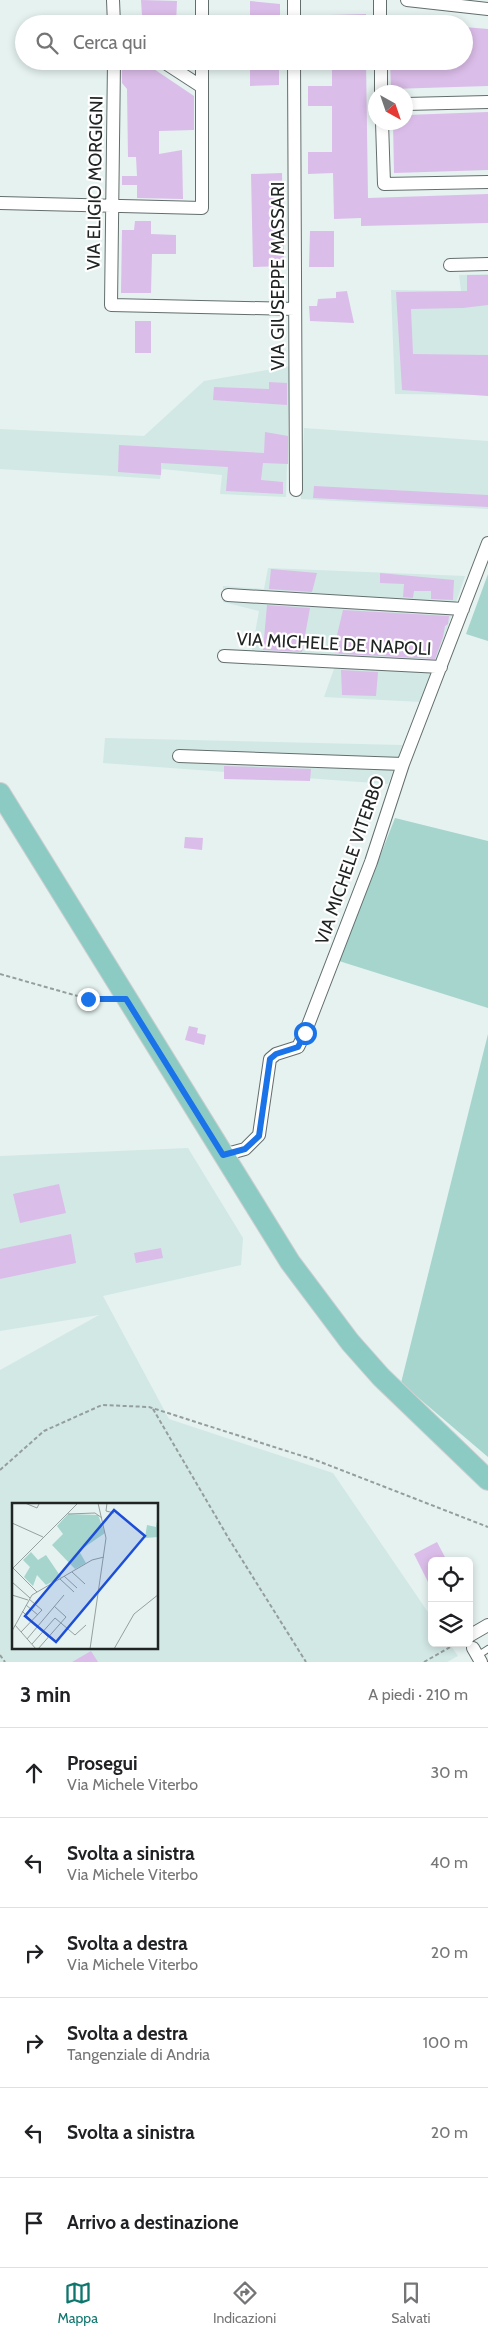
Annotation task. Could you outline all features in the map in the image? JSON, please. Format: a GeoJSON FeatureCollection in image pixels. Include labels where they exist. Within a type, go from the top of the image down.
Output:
{"type":"FeatureCollection","features":[{"type":"Feature","properties":{"kind":"main road"},"geometry":{"type":"LineString","coordinates":[[0,793],[290,1262],[350,1342],[381,1377],[488,1480]]}},
{"type":"Feature","properties":{"kind":"main road"},"geometry":{"type":"LineString","coordinates":[[453,1448],[474,1466],[488,1473]]}},
{"type":"Feature","properties":{"kind":"street"},"geometry":{"type":"LineString","coordinates":[[114,0],[114,15]]}},
{"type":"Feature","properties":{"kind":"street"},"geometry":{"type":"LineString","coordinates":[[202,0],[202,15]]}},
{"type":"Feature","properties":{"kind":"street"},"geometry":{"type":"LineString","coordinates":[[294,0],[294,15]]}},
{"type":"Feature","properties":{"kind":"street"},"geometry":{"type":"LineString","coordinates":[[380,0],[380,15]]}},
{"type":"Feature","properties":{"kind":"street"},"geometry":{"type":"LineString","coordinates":[[407,0],[488,9]]}},
{"type":"Feature","properties":{"kind":"street","name":"VIA ELIGIO MORGIGNI"},"geometry":{"type":"LineString","coordinates":[[114,70],[111,305],[295,310]]}},
{"type":"Feature","properties":{"kind":"street"},"geometry":{"type":"LineString","coordinates":[[176,70],[202,87]]}},
{"type":"Feature","properties":{"kind":"street"},"geometry":{"type":"LineString","coordinates":[[0,203],[202,208],[202,70]]}},
{"type":"Feature","properties":{"kind":"street","name":"VIA GIUSEPPE MASSARI"},"geometry":{"type":"LineString","coordinates":[[294,70],[296,490]]}},
{"type":"Feature","properties":{"kind":"street"},"geometry":{"type":"LineString","coordinates":[[381,70],[381,85]]}},
{"type":"Feature","properties":{"kind":"street"},"geometry":{"type":"LineString","coordinates":[[413,104],[488,102]]}},
{"type":"Feature","properties":{"kind":"street"},"geometry":{"type":"LineString","coordinates":[[382,130],[384,184],[488,182]]}},
{"type":"Feature","properties":{"kind":"street"},"geometry":{"type":"LineString","coordinates":[[450,265],[488,264]]}},
{"type":"Feature","properties":{"kind":"street","name":"VIA MICHELE VITERBO"},"geometry":{"type":"LineString","coordinates":[[223,1155],[245,1149],[259,1136],[270,1059],[276,1054],[298,1047],[305,1033],[371,862],[402,764],[442,667],[488,543]]}},
{"type":"Feature","properties":{"kind":"street"},"geometry":{"type":"LineString","coordinates":[[228,595],[464,609]]}},
{"type":"Feature","properties":{"kind":"street","name":"VIA MICHELE DE NAPOLI"},"geometry":{"type":"LineString","coordinates":[[224,656],[442,667]]}},
{"type":"Feature","properties":{"kind":"street"},"geometry":{"type":"LineString","coordinates":[[179,756],[402,764]]}},
{"type":"Feature","properties":{"kind":"street"},"geometry":{"type":"LineString","coordinates":[[478,1650],[488,1625]]}},
{"type":"Feature","properties":{"kind":"path"},"geometry":{"type":"LineString","coordinates":[[0,974],[88,999],[126,999]]}},
{"type":"Feature","properties":{"kind":"path"},"geometry":{"type":"LineString","coordinates":[[0,1470],[44,1431],[102,1405],[154,1409],[318,1461],[488,1527]]}},
{"type":"Feature","properties":{"kind":"path"},"geometry":{"type":"LineString","coordinates":[[154,1409],[229,1539],[306,1662]]}},
{"type":"Feature","properties":{"kind":"path"},"geometry":{"type":"LineString","coordinates":[[424,1662],[450,1647]]}},
{"type":"Feature","properties":{"kind":"path"},"geometry":{"type":"LineString","coordinates":[[0,1655],[5,1662]]}},
{"type":"Feature","properties":{"kind":"shaded area"},"geometry":{"type":"Polygon","coordinates":[[[488,274],[488,395],[395,394],[391,290],[461,291],[459,275],[488,274]]]}},
{"type":"Feature","properties":{"kind":"shaded area"},"geometry":{"type":"Polygon","coordinates":[[[290,366],[286,497],[220,494],[222,475],[162,469],[160,479],[0,469],[0,429],[144,436],[204,381],[290,366]]]}},
{"type":"Feature","properties":{"kind":"shaded area"},"geometry":{"type":"Polygon","coordinates":[[[304,428],[488,441],[488,509],[301,499],[304,428]]]}},
{"type":"Feature","properties":{"kind":"shaded area"},"geometry":{"type":"Polygon","coordinates":[[[268,568],[465,576],[422,702],[324,697],[335,666],[221,662],[219,649],[252,650],[259,611],[223,602],[223,586],[264,589],[268,568]]]}},
{"type":"Feature","properties":{"kind":"shaded area"},"geometry":{"type":"Polygon","coordinates":[[[105,738],[403,745],[388,784],[103,763],[105,738]]]}},
{"type":"Feature","properties":{"kind":"shaded area"},"geometry":{"type":"Polygon","coordinates":[[[188,1148],[243,1238],[241,1265],[103,1296],[169,1419],[333,1473],[428,1612],[428,1647],[452,1647],[458,1656],[447,1662],[0,1662],[0,1370],[99,1315],[0,1331],[0,1156],[188,1148]]]}},
{"type":"Feature","properties":{"kind":"green space"},"geometry":{"type":"Polygon","coordinates":[[[488,574],[488,641],[466,634],[488,574]]]}},
{"type":"Feature","properties":{"kind":"green space"},"geometry":{"type":"Polygon","coordinates":[[[395,818],[488,841],[488,1008],[339,961],[395,818]]]}},
{"type":"Feature","properties":{"kind":"green space"},"geometry":{"type":"Polygon","coordinates":[[[488,1034],[488,1457],[401,1383],[488,1034]]]}},
{"type":"Feature","properties":{"kind":"building"},"geometry":{"type":"Polygon","coordinates":[[[141,0],[177,1],[176,15],[142,15],[141,0]]]}},
{"type":"Feature","properties":{"kind":"building"},"geometry":{"type":"Polygon","coordinates":[[[250,1],[280,4],[280,15],[250,15],[250,1]]]}},
{"type":"Feature","properties":{"kind":"building"},"geometry":{"type":"Polygon","coordinates":[[[366,14],[366,15],[330,15],[366,14]]]}},
{"type":"Feature","properties":{"kind":"building"},"geometry":{"type":"Polygon","coordinates":[[[473,28],[488,29],[488,86],[413,88],[413,85],[391,85],[390,70],[473,70],[473,28]]]}},
{"type":"Feature","properties":{"kind":"building"},"geometry":{"type":"Polygon","coordinates":[[[122,70],[155,70],[194,96],[194,130],[159,131],[159,154],[182,150],[183,199],[137,198],[137,185],[122,185],[122,176],[137,176],[136,157],[128,157],[127,89],[122,83],[122,70]]]}},
{"type":"Feature","properties":{"kind":"building"},"geometry":{"type":"Polygon","coordinates":[[[250,70],[279,70],[279,85],[250,86],[250,70]]]}},
{"type":"Feature","properties":{"kind":"building"},"geometry":{"type":"Polygon","coordinates":[[[332,70],[366,70],[368,198],[488,194],[488,223],[361,226],[361,218],[334,219],[333,173],[308,174],[308,152],[332,152],[332,106],[308,106],[308,86],[332,86],[332,70]]]}},
{"type":"Feature","properties":{"kind":"building"},"geometry":{"type":"Polygon","coordinates":[[[488,112],[488,170],[394,173],[393,130],[413,130],[413,115],[488,112]]]}},
{"type":"Feature","properties":{"kind":"building"},"geometry":{"type":"Polygon","coordinates":[[[282,173],[284,266],[253,267],[251,174],[282,173]]]}},
{"type":"Feature","properties":{"kind":"building"},"geometry":{"type":"Polygon","coordinates":[[[135,221],[151,221],[151,234],[176,235],[176,254],[152,254],[151,293],[121,293],[122,230],[134,230],[135,221]]]}},
{"type":"Feature","properties":{"kind":"building"},"geometry":{"type":"Polygon","coordinates":[[[310,231],[334,231],[334,267],[309,267],[310,231]]]}},
{"type":"Feature","properties":{"kind":"building"},"geometry":{"type":"Polygon","coordinates":[[[467,275],[488,275],[488,305],[463,308],[411,309],[413,354],[488,355],[488,396],[402,390],[396,292],[467,291],[467,275]]]}},
{"type":"Feature","properties":{"kind":"building"},"geometry":{"type":"Polygon","coordinates":[[[347,291],[354,323],[310,321],[309,306],[317,306],[318,299],[336,298],[336,292],[347,291]]]}},
{"type":"Feature","properties":{"kind":"building"},"geometry":{"type":"Polygon","coordinates":[[[135,321],[151,321],[151,353],[135,353],[135,321]]]}},
{"type":"Feature","properties":{"kind":"building"},"geometry":{"type":"Polygon","coordinates":[[[269,382],[287,383],[287,405],[213,400],[214,387],[269,389],[269,382]]]}},
{"type":"Feature","properties":{"kind":"building"},"geometry":{"type":"Polygon","coordinates":[[[265,432],[288,436],[288,464],[263,463],[261,480],[283,482],[283,494],[226,491],[228,467],[161,463],[161,475],[118,472],[119,445],[264,453],[265,432]]]}},
{"type":"Feature","properties":{"kind":"building"},"geometry":{"type":"Polygon","coordinates":[[[314,486],[488,495],[488,507],[313,498],[314,486]]]}},
{"type":"Feature","properties":{"kind":"building"},"geometry":{"type":"Polygon","coordinates":[[[271,569],[317,573],[312,592],[269,589],[271,569]]]}},
{"type":"Feature","properties":{"kind":"building"},"geometry":{"type":"Polygon","coordinates":[[[380,573],[454,580],[453,600],[431,599],[431,591],[414,591],[413,598],[403,597],[404,584],[380,583],[380,573]]]}},
{"type":"Feature","properties":{"kind":"building"},"geometry":{"type":"Polygon","coordinates":[[[267,605],[310,608],[302,652],[263,650],[267,605]]]}},
{"type":"Feature","properties":{"kind":"building"},"geometry":{"type":"Polygon","coordinates":[[[343,610],[449,616],[448,624],[445,626],[435,659],[341,654],[333,652],[343,610]]]}},
{"type":"Feature","properties":{"kind":"building"},"geometry":{"type":"Polygon","coordinates":[[[341,670],[378,672],[376,696],[342,695],[341,670]]]}},
{"type":"Feature","properties":{"kind":"building"},"geometry":{"type":"Polygon","coordinates":[[[224,766],[311,769],[310,781],[224,779],[224,766]]]}},
{"type":"Feature","properties":{"kind":"building"},"geometry":{"type":"Polygon","coordinates":[[[185,837],[203,838],[202,850],[184,848],[185,837]]]}},
{"type":"Feature","properties":{"kind":"building"},"geometry":{"type":"Polygon","coordinates":[[[189,1026],[198,1028],[197,1033],[206,1035],[204,1045],[185,1040],[189,1026]]]}},
{"type":"Feature","properties":{"kind":"building"},"geometry":{"type":"Polygon","coordinates":[[[59,1184],[66,1213],[20,1223],[13,1194],[59,1184]]]}},
{"type":"Feature","properties":{"kind":"building"},"geometry":{"type":"Polygon","coordinates":[[[71,1234],[76,1263],[0,1279],[0,1249],[71,1234]]]}},
{"type":"Feature","properties":{"kind":"building"},"geometry":{"type":"Polygon","coordinates":[[[161,1248],[163,1258],[136,1263],[134,1253],[161,1248]]]}},
{"type":"Feature","properties":{"kind":"building"},"geometry":{"type":"Polygon","coordinates":[[[437,1542],[445,1557],[428,1557],[428,1582],[414,1554],[437,1542]]]}},
{"type":"Feature","properties":{"kind":"building"},"geometry":{"type":"Polygon","coordinates":[[[91,1651],[98,1662],[72,1662],[91,1651]]]}},
{"type":"Feature","properties":{"kind":"route"},"geometry":{"type":"LineString","coordinates":[[88,999],[126,999],[223,1155],[245,1149],[259,1136],[270,1059],[276,1054],[298,1047],[305,1033]]}}]}
